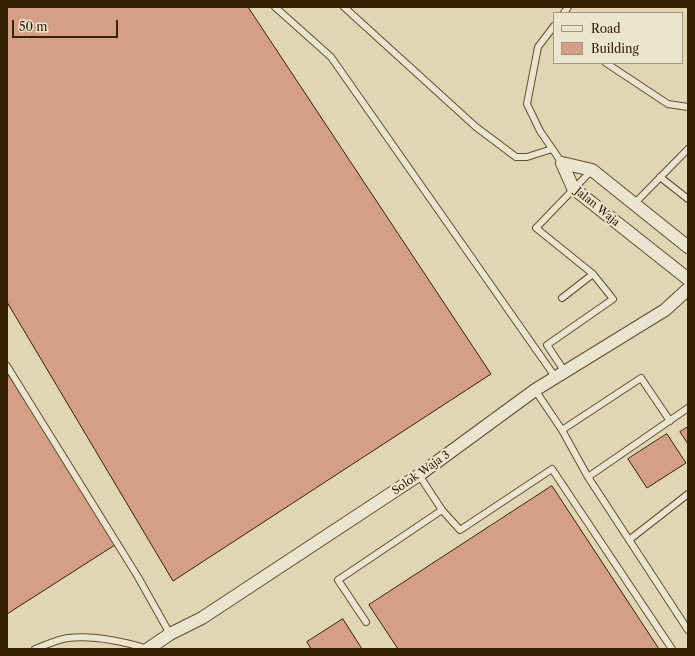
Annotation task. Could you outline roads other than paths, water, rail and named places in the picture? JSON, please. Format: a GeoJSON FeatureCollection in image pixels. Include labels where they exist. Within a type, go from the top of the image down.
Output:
{"type":"FeatureCollection","features":[{"type":"Feature","properties":{"kind":"street"},"geometry":{"type":"LineString","coordinates":[[562,163],[592,170],[688,247]]}},
{"type":"Feature","properties":{"kind":"street","name":"Jalan Waja"},"geometry":{"type":"LineString","coordinates":[[562,163],[573,188],[688,279]]}},
{"type":"Feature","properties":{"kind":"street","name":"Solok Waja 3"},"geometry":{"type":"LineString","coordinates":[[148,649],[170,634],[202,618],[419,475],[535,390],[665,310],[688,289]]}},
{"type":"Feature","properties":{"kind":"lane"},"geometry":{"type":"LineString","coordinates":[[275,7],[331,57],[560,375]]}},
{"type":"Feature","properties":{"kind":"lane"},"geometry":{"type":"LineString","coordinates":[[344,7],[476,127],[516,157],[527,157],[552,149]]}},
{"type":"Feature","properties":{"kind":"lane"},"geometry":{"type":"LineString","coordinates":[[553,28],[538,47],[527,104],[540,131],[562,163]]}},
{"type":"Feature","properties":{"kind":"lane"},"geometry":{"type":"LineString","coordinates":[[608,64],[668,104],[688,107]]}},
{"type":"Feature","properties":{"kind":"lane"},"geometry":{"type":"LineString","coordinates":[[634,204],[688,148]]}},
{"type":"Feature","properties":{"kind":"lane"},"geometry":{"type":"LineString","coordinates":[[560,375],[547,345],[613,299],[593,274],[536,228],[592,170]]}},
{"type":"Feature","properties":{"kind":"lane"},"geometry":{"type":"LineString","coordinates":[[660,177],[688,199]]}},
{"type":"Feature","properties":{"kind":"lane"},"geometry":{"type":"LineString","coordinates":[[562,298],[593,274]]}},
{"type":"Feature","properties":{"kind":"lane"},"geometry":{"type":"LineString","coordinates":[[7,366],[138,577],[170,634]]}},
{"type":"Feature","properties":{"kind":"lane"},"geometry":{"type":"LineString","coordinates":[[562,430],[641,378],[670,421]]}},
{"type":"Feature","properties":{"kind":"lane"},"geometry":{"type":"LineString","coordinates":[[535,390],[562,430],[588,477],[628,540],[688,630]]}},
{"type":"Feature","properties":{"kind":"lane"},"geometry":{"type":"LineString","coordinates":[[588,477],[688,408]]}},
{"type":"Feature","properties":{"kind":"lane"},"geometry":{"type":"LineString","coordinates":[[419,475],[442,510],[460,530],[552,469],[672,649]]}},
{"type":"Feature","properties":{"kind":"lane"},"geometry":{"type":"LineString","coordinates":[[628,540],[688,494]]}},
{"type":"Feature","properties":{"kind":"lane"},"geometry":{"type":"LineString","coordinates":[[366,622],[338,580],[442,510]]}},
{"type":"Feature","properties":{"kind":"lane"},"geometry":{"type":"LineString","coordinates":[[35,649],[66,638],[96,637],[129,643],[148,649]]}}]}
